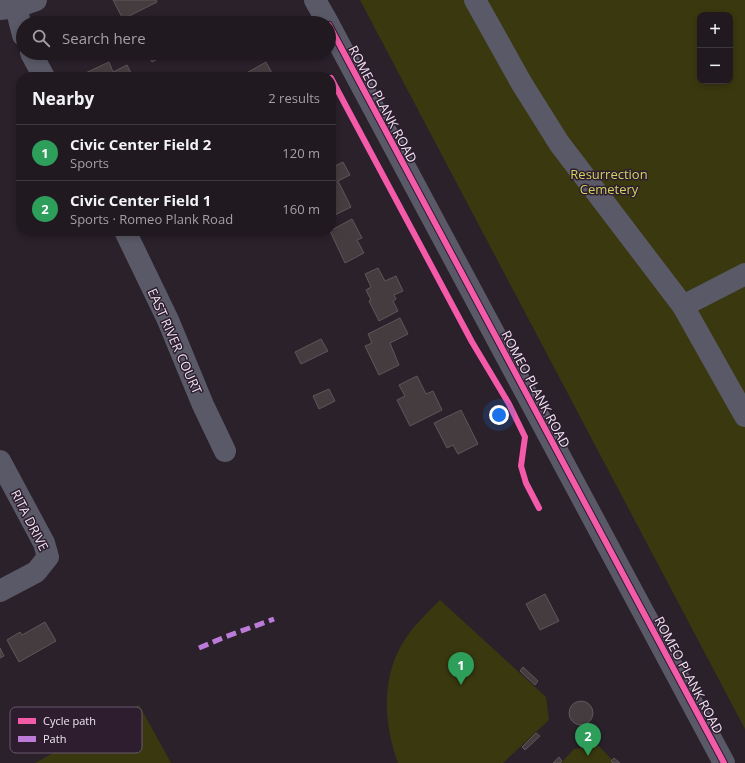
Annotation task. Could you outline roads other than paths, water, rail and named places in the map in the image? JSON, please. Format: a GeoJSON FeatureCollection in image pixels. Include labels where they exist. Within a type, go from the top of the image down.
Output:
{"type":"FeatureCollection","features":[{"type":"Feature","properties":{"kind":"street","name":"ROMEO PLANK ROAD"},"geometry":{"type":"LineString","coordinates":[[316,0],[324,16]]}},
{"type":"Feature","properties":{"kind":"street"},"geometry":{"type":"LineString","coordinates":[[475,0],[522,84],[559,143],[683,306],[745,416]]}},
{"type":"Feature","properties":{"kind":"street"},"geometry":{"type":"LineString","coordinates":[[17,5],[19,16]]}},
{"type":"Feature","properties":{"kind":"street","name":"ROMEO PLANK ROAD"},"geometry":{"type":"LineString","coordinates":[[336,39],[724,763]]}},
{"type":"Feature","properties":{"kind":"street"},"geometry":{"type":"LineString","coordinates":[[35,60],[41,72]]}},
{"type":"Feature","properties":{"kind":"street","name":"EAST RIVER COURT"},"geometry":{"type":"LineString","coordinates":[[127,236],[168,320],[203,405],[225,451]]}},
{"type":"Feature","properties":{"kind":"street"},"geometry":{"type":"LineString","coordinates":[[683,306],[745,274]]}},
{"type":"Feature","properties":{"kind":"street","name":"RITA DRIVE"},"geometry":{"type":"LineString","coordinates":[[0,461],[44,543],[48,557],[36,572],[0,591]]}},
{"type":"Feature","properties":{"kind":"place","name":"Civic Center Field 2"},"geometry":{"type":"Point","coordinates":[461,685]}},
{"type":"Feature","properties":{"kind":"place","name":"Civic Center Field 1"},"geometry":{"type":"Point","coordinates":[588,756]}},
{"type":"Feature","properties":{"kind":"park label","name":"Resurrection Cemetery"},"geometry":{"type":"Point","coordinates":[609,182]}}]}
